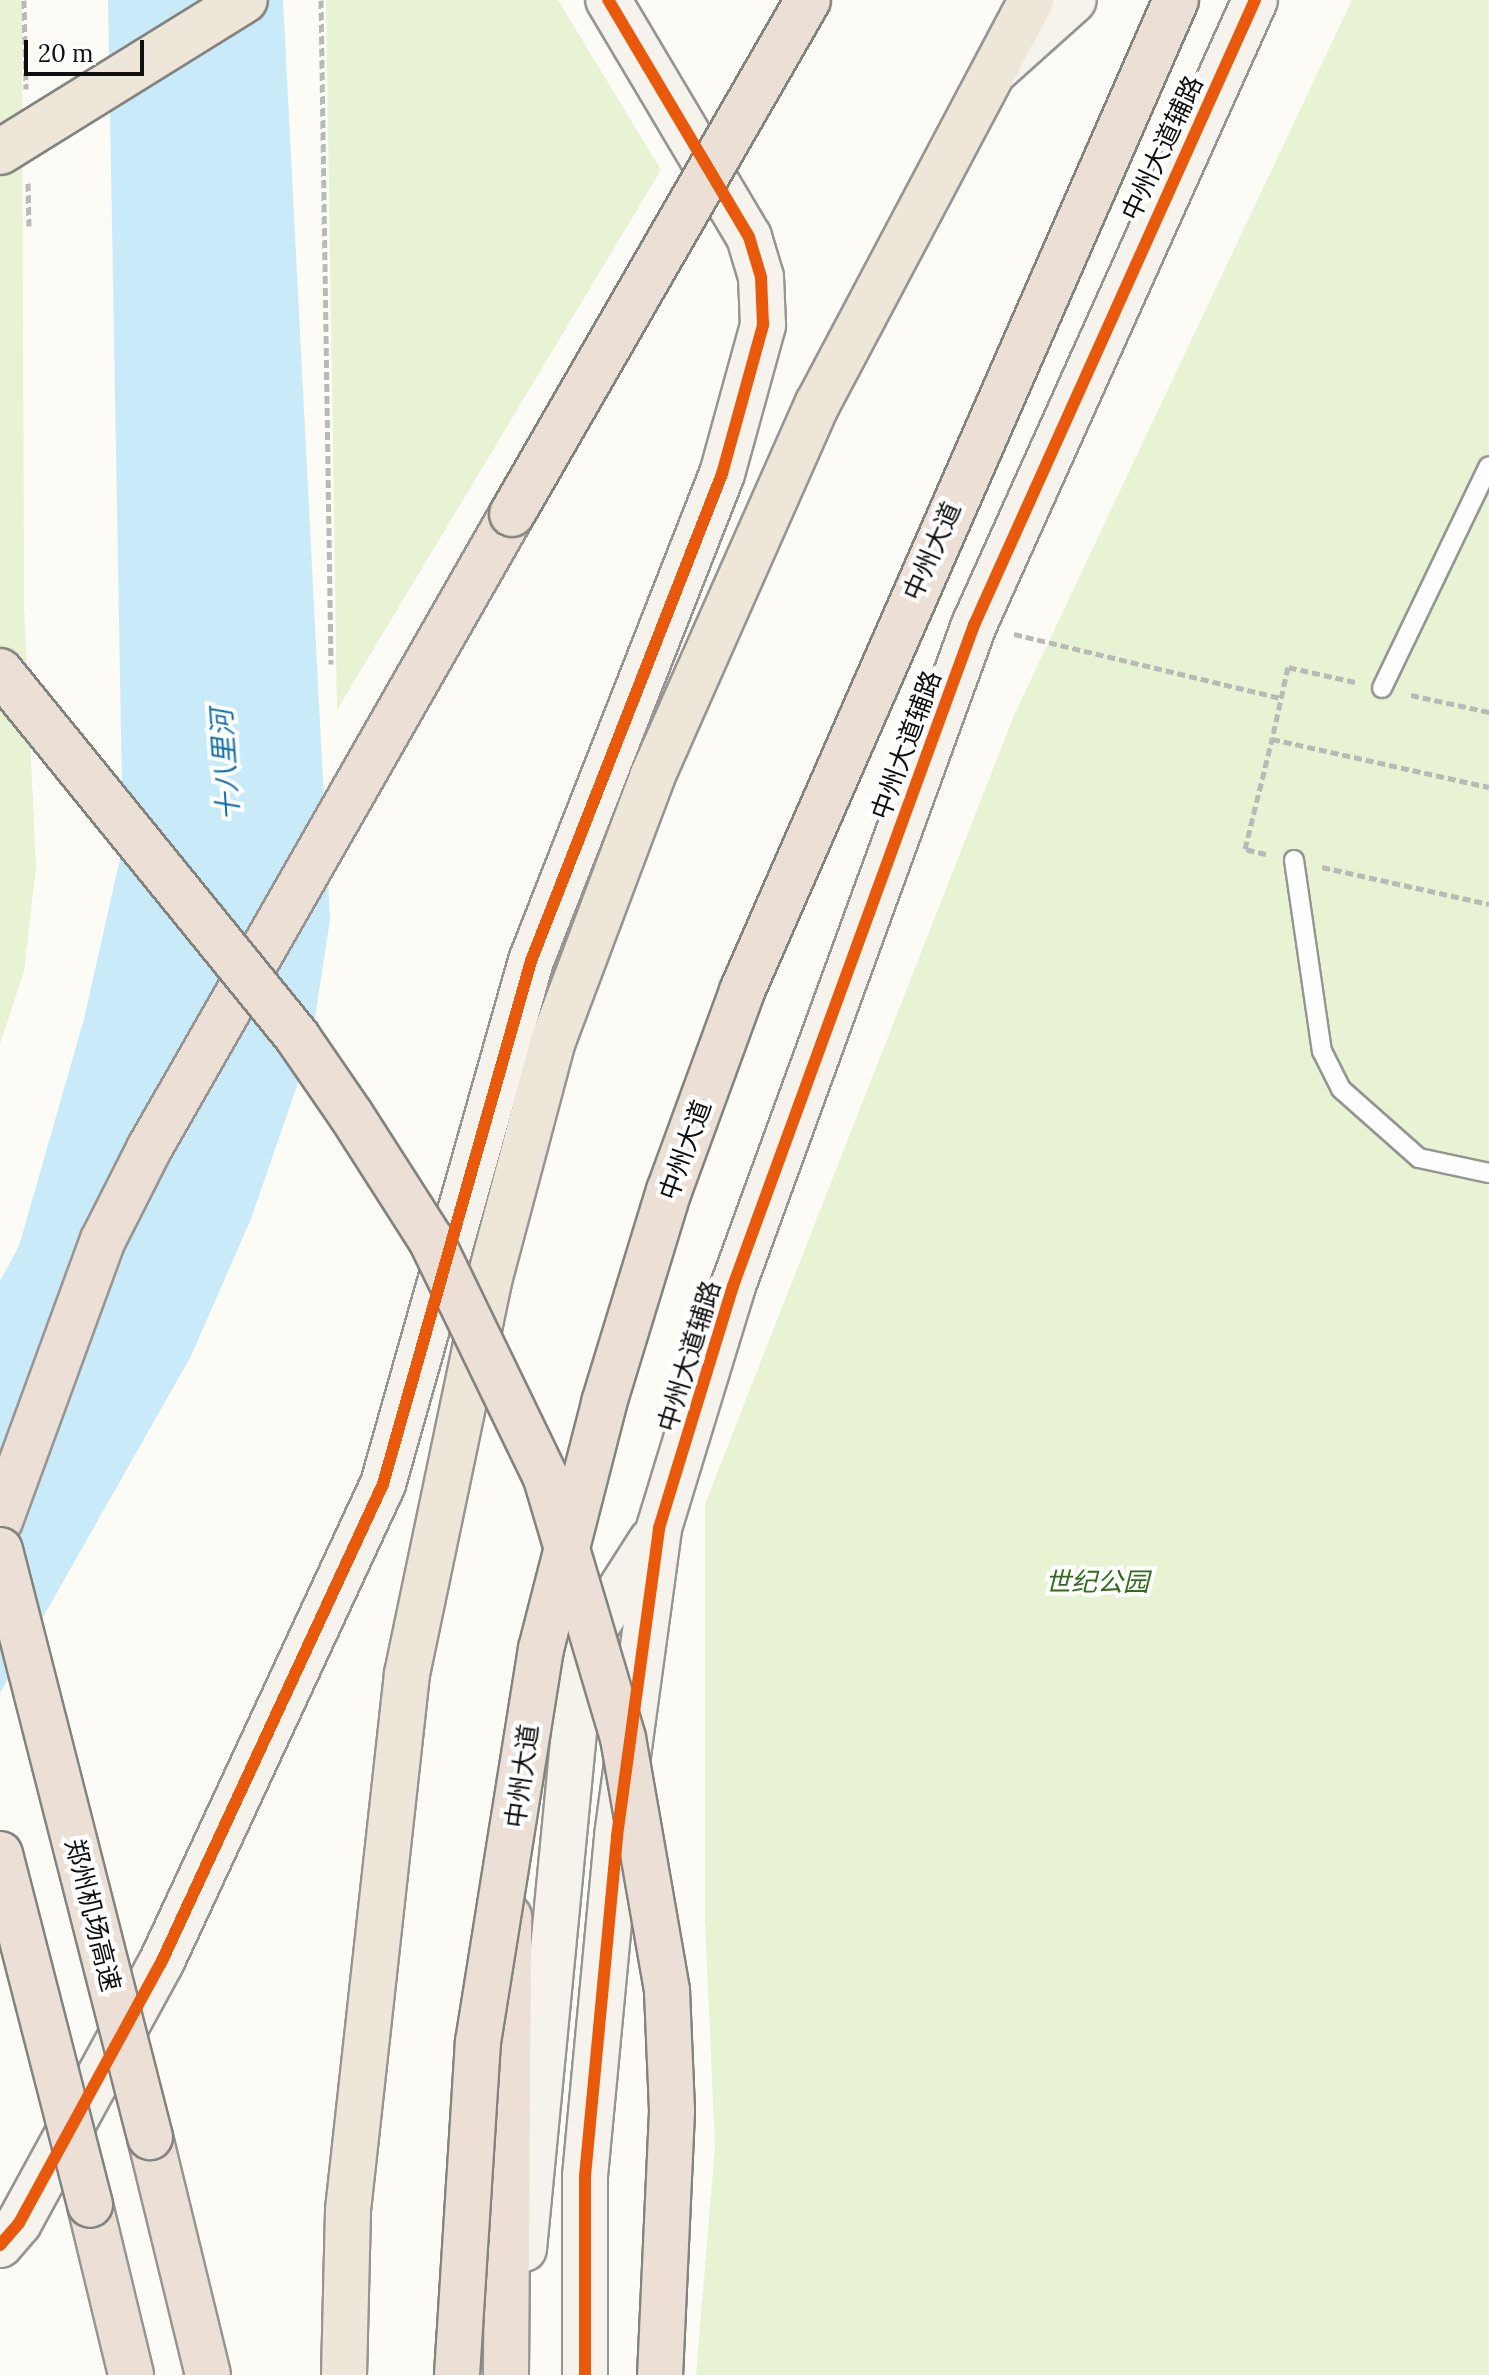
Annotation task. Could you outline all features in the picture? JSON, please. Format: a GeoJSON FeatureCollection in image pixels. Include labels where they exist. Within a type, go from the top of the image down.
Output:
{"type":"FeatureCollection","features":[{"type":"Feature","properties":{"kind":"highway"},"geometry":{"type":"LineString","coordinates":[[0,1521],[103,1240],[149,1149],[808,0]]}},
{"type":"Feature","properties":{"kind":"highway","name":"中州大道"},"geometry":{"type":"LineString","coordinates":[[457,2375],[478,2042],[508,1872],[541,1649],[604,1403],[669,1191],[802,850],[1176,0]]}},
{"type":"Feature","properties":{"kind":"highway"},"geometry":{"type":"LineString","coordinates":[[0,671],[298,1038],[351,1115],[431,1240],[546,1478],[623,1738],[667,1991],[672,2112],[660,2375]]}},
{"type":"Feature","properties":{"kind":"highway","name":"郑州机场高速"},"geometry":{"type":"LineString","coordinates":[[0,1550],[208,2375]]}},
{"type":"Feature","properties":{"kind":"highway"},"geometry":{"type":"LineString","coordinates":[[0,1854],[131,2375]]}},
{"type":"Feature","properties":{"kind":"highway"},"geometry":{"type":"LineString","coordinates":[[508,1872],[509,2375]]}},
{"type":"Feature","properties":{"kind":"main road"},"geometry":{"type":"LineString","coordinates":[[0,152],[245,0]]}},
{"type":"Feature","properties":{"kind":"main road"},"geometry":{"type":"LineString","coordinates":[[344,2375],[348,2210],[407,1674],[489,1281],[553,1041],[652,777],[818,403],[1031,0]]}},
{"type":"Feature","properties":{"kind":"street"},"geometry":{"type":"LineString","coordinates":[[0,2245],[19,2223],[161,1963],[383,1484],[531,961],[722,474],[763,325],[761,277],[749,237],[608,0]]}},
{"type":"Feature","properties":{"kind":"street"},"geometry":{"type":"LineString","coordinates":[[997,69],[1074,0]]}},
{"type":"Feature","properties":{"kind":"street","name":"中州大道辅路"},"geometry":{"type":"LineString","coordinates":[[659,1528],[733,1286],[974,625],[1255,0]]}},
{"type":"Feature","properties":{"kind":"street"},"geometry":{"type":"LineString","coordinates":[[509,2375],[582,1649],[659,1528]]}},
{"type":"Feature","properties":{"kind":"street"},"geometry":{"type":"LineString","coordinates":[[585,2375],[585,2176],[617,1836],[659,1528]]}},
{"type":"Feature","properties":{"kind":"lane"},"geometry":{"type":"LineString","coordinates":[[1382,688],[1489,466]]}},
{"type":"Feature","properties":{"kind":"lane"},"geometry":{"type":"LineString","coordinates":[[1294,860],[1322,1051],[1341,1089],[1419,1158],[1489,1173]]}},
{"type":"Feature","properties":{"kind":"path"},"geometry":{"type":"LineString","coordinates":[[321,0],[331,664]]}},
{"type":"Feature","properties":{"kind":"path"},"geometry":{"type":"LineString","coordinates":[[974,625],[1281,698]]}},
{"type":"Feature","properties":{"kind":"path"},"geometry":{"type":"LineString","coordinates":[[1489,712],[1288,667],[1245,849],[1489,904]]}},
{"type":"Feature","properties":{"kind":"path"},"geometry":{"type":"LineString","coordinates":[[1272,739],[1489,787]]}},
{"type":"Feature","properties":{"kind":"green space"},"geometry":{"type":"Polygon","coordinates":[[[0,0],[22,0],[24,607],[36,868],[24,971],[0,1044],[0,0]]]}},
{"type":"Feature","properties":{"kind":"green space"},"geometry":{"type":"Polygon","coordinates":[[[326,0],[558,0],[661,170],[337,710],[326,0]]]}},
{"type":"Feature","properties":{"kind":"green space","name":"世纪公园"},"geometry":{"type":"Polygon","coordinates":[[[1352,0],[1489,0],[1489,2375],[696,2375],[715,2147],[705,1920],[705,1504],[1015,713],[1352,0]]]}},
{"type":"Feature","properties":{"kind":"water","name":"十八里河"},"geometry":{"type":"Polygon","coordinates":[[[108,0],[283,0],[330,919],[311,1045],[251,1219],[191,1356],[0,1693],[0,1281],[19,1246],[84,1019],[123,845],[108,0]]]}},
{"type":"Feature","properties":{"kind":"cycle path"},"geometry":{"type":"LineString","coordinates":[[0,2245],[19,2223],[161,1963],[383,1484],[531,961],[722,474],[763,325],[761,277],[749,237],[608,0]]}},
{"type":"Feature","properties":{"kind":"cycle path"},"geometry":{"type":"LineString","coordinates":[[585,2375],[585,2176],[617,1836],[659,1528],[733,1286],[974,625],[1255,0]]}}]}
